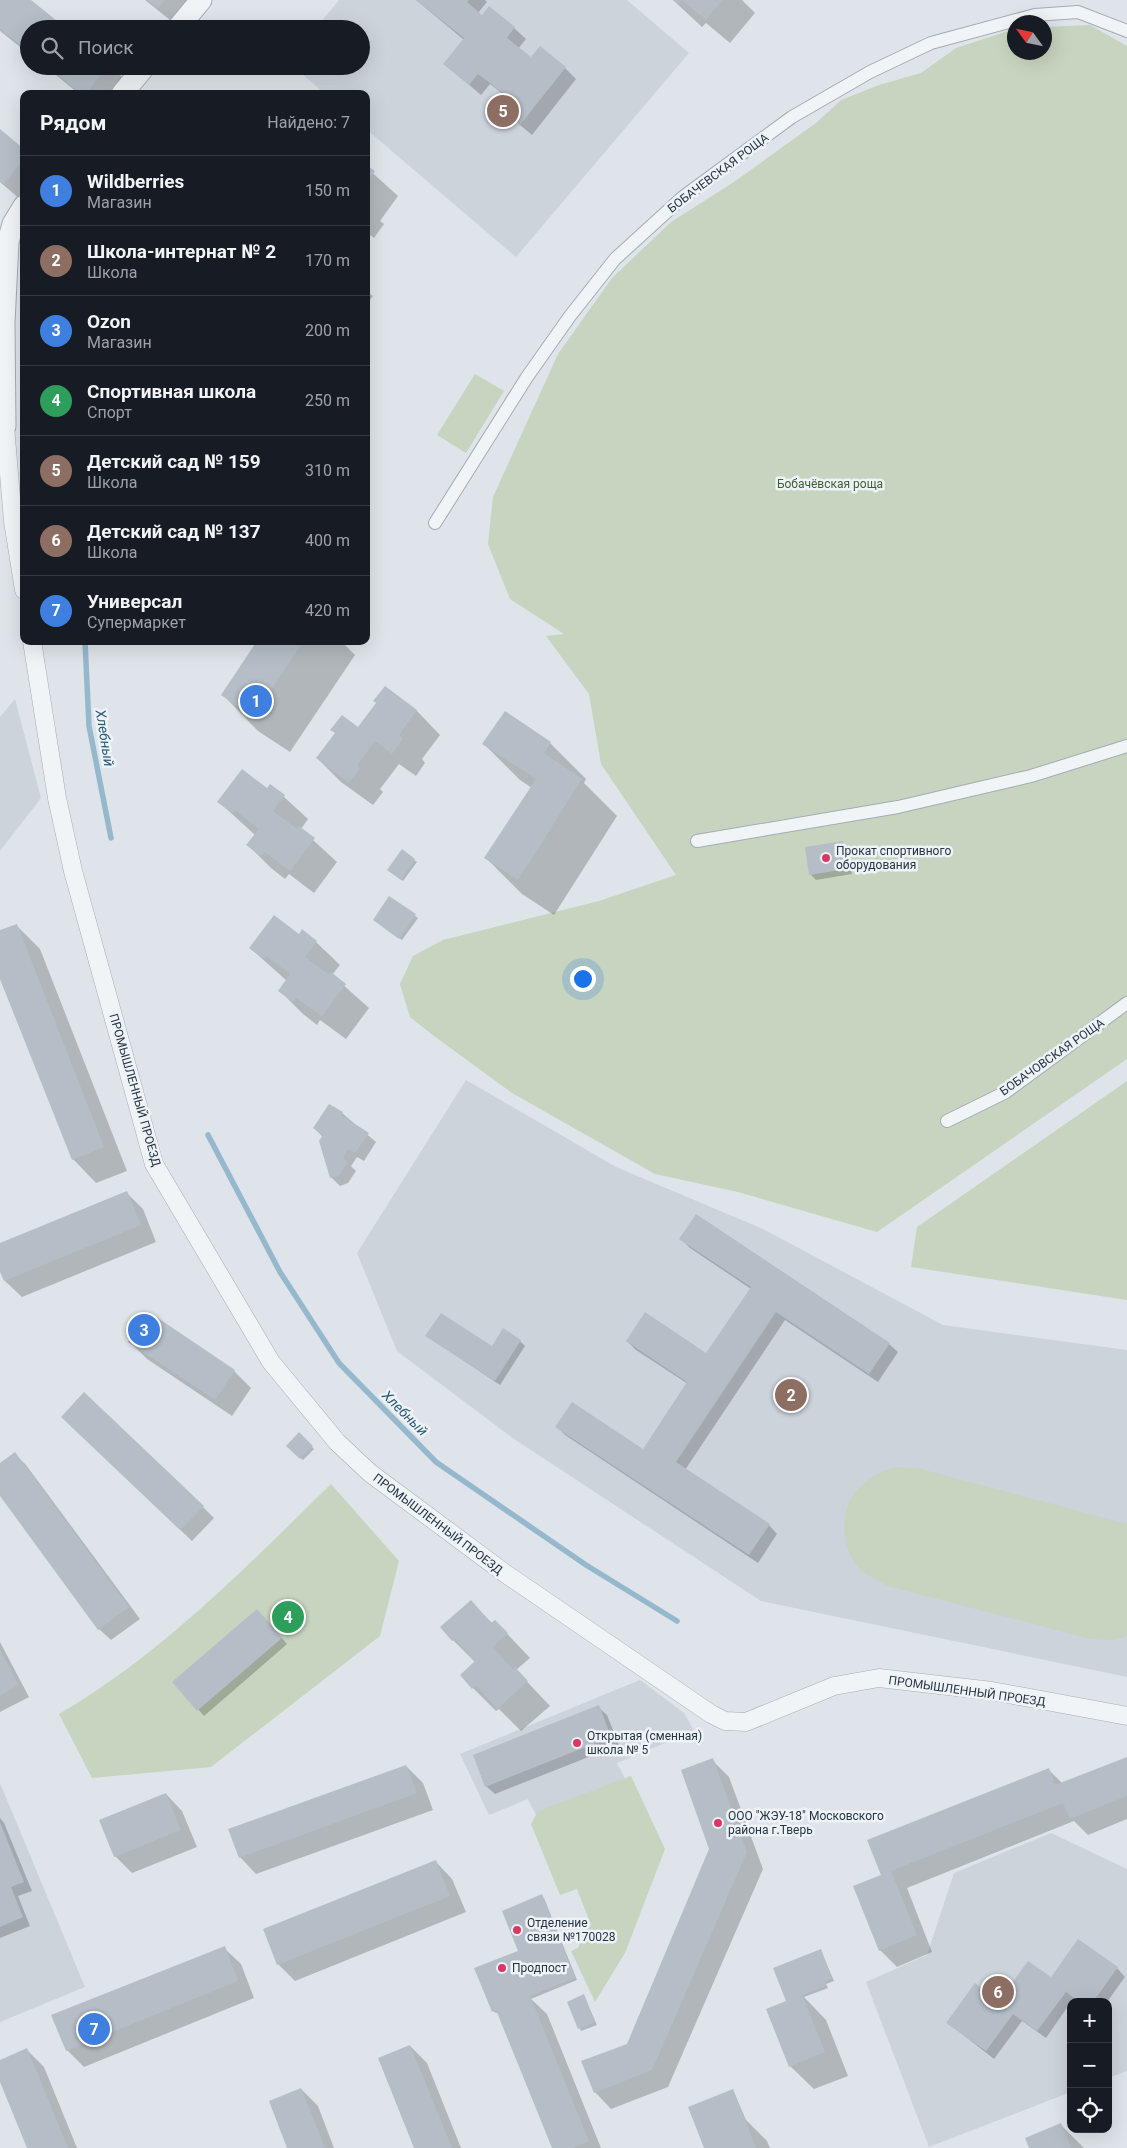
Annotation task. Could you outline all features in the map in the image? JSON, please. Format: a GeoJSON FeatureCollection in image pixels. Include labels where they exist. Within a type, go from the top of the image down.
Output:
{"type":"FeatureCollection","features":[{"type":"Feature","properties":{"kind":"street"},"geometry":{"type":"LineString","coordinates":[[184,20],[201,0]]}},
{"type":"Feature","properties":{"kind":"street","name":"БОБАЧЕВСКАЯ РОЩА"},"geometry":{"type":"LineString","coordinates":[[435,523],[527,377],[570,316],[615,258],[683,197],[792,117],[870,72],[931,43],[1035,15],[1078,12],[1127,31]]}},
{"type":"Feature","properties":{"kind":"street"},"geometry":{"type":"LineString","coordinates":[[125,90],[138,75]]}},
{"type":"Feature","properties":{"kind":"street"},"geometry":{"type":"LineString","coordinates":[[20,213],[13,224],[8,242],[2,427],[20,565]]}},
{"type":"Feature","properties":{"kind":"street","name":"ПРОМЫШЛЕННЫЙ ПРОЕЗД"},"geometry":{"type":"LineString","coordinates":[[33,645],[58,798],[73,871],[154,1164],[271,1362],[337,1442],[370,1473],[444,1530],[655,1676],[725,1721],[746,1722],[840,1684],[878,1678],[992,1692],[1127,1716]]}},
{"type":"Feature","properties":{"kind":"street"},"geometry":{"type":"LineString","coordinates":[[697,841],[898,807],[1031,776],[1127,746]]}},
{"type":"Feature","properties":{"kind":"street","name":"БОБАЧОВСКАЯ РОЩА"},"geometry":{"type":"LineString","coordinates":[[947,1121],[1006,1092],[1127,1003]]}},
{"type":"Feature","properties":{"kind":"shaded area"},"geometry":{"type":"Polygon","coordinates":[[[339,0],[627,0],[689,53],[516,257],[370,132],[370,90],[320,90],[303,75],[370,75],[370,20],[322,20],[339,0]]]}},
{"type":"Feature","properties":{"kind":"shaded area"},"geometry":{"type":"Polygon","coordinates":[[[15,699],[41,798],[0,851],[0,717],[15,699]]]}},
{"type":"Feature","properties":{"kind":"shaded area"},"geometry":{"type":"Polygon","coordinates":[[[466,1080],[616,1167],[763,1229],[943,1325],[1127,1350],[1127,1677],[761,1601],[514,1439],[397,1351],[357,1253],[466,1080]]]}},
{"type":"Feature","properties":{"kind":"shaded area","name":"Открытая (сменная) школа № 5"},"geometry":{"type":"Polygon","coordinates":[[[640,1680],[684,1713],[694,1731],[617,1763],[626,1781],[537,1817],[528,1799],[489,1815],[460,1754],[640,1680]]]}},
{"type":"Feature","properties":{"kind":"shaded area"},"geometry":{"type":"Polygon","coordinates":[[[0,1783],[85,1987],[0,2022],[0,1783]]]}},
{"type":"Feature","properties":{"kind":"shaded area"},"geometry":{"type":"Polygon","coordinates":[[[1051,1833],[1127,1869],[1127,2071],[1112,2077],[1112,1998],[1067,1998],[1067,2094],[929,2147],[866,1982],[927,1955],[954,1873],[1051,1833]]]}},
{"type":"Feature","properties":{"kind":"green space","name":"Бобачёвская роща"},"geometry":{"type":"Polygon","coordinates":[[[1090,25],[1127,46],[1127,1059],[877,1232],[738,1192],[655,1174],[512,1093],[434,1036],[410,1017],[400,984],[413,956],[443,940],[599,901],[676,875],[601,764],[589,694],[546,636],[564,634],[510,599],[488,544],[493,497],[558,354],[612,278],[671,222],[734,182],[816,123],[841,100],[879,85],[921,73],[956,48],[1007,31],[1007,60],[1052,60],[1052,27],[1090,25]]]}},
{"type":"Feature","properties":{"kind":"green space"},"geometry":{"type":"Polygon","coordinates":[[[475,374],[504,391],[466,453],[437,435],[475,374]]]}},
{"type":"Feature","properties":{"kind":"green space"},"geometry":{"type":"Polygon","coordinates":[[[1127,1081],[1127,1300],[911,1267],[917,1227],[1127,1081]]]}},
{"type":"Feature","properties":{"kind":"green space"},"geometry":{"type":"Polygon","coordinates":[[[896,1467],[921,1469],[1127,1524],[1127,1636],[1114,1640],[1091,1639],[888,1586],[867,1575],[858,1567],[847,1545],[845,1520],[847,1508],[852,1497],[863,1484],[876,1475],[896,1467]]]}},
{"type":"Feature","properties":{"kind":"green space"},"geometry":{"type":"Polygon","coordinates":[[[331,1484],[399,1561],[380,1636],[211,1767],[92,1778],[59,1714],[97,1690],[168,1637],[202,1608],[331,1484]]]}},
{"type":"Feature","properties":{"kind":"green space"},"geometry":{"type":"Polygon","coordinates":[[[631,1776],[665,1849],[625,1953],[595,2002],[571,1951],[578,1948],[584,1932],[591,1925],[577,1889],[560,1895],[531,1824],[537,1813],[546,1808],[631,1776]]]}},
{"type":"Feature","properties":{"kind":"building"},"geometry":{"type":"Polygon","coordinates":[[[0,0],[31,0],[56,20],[20,20],[20,45],[0,29],[0,0]]]}},
{"type":"Feature","properties":{"kind":"building"},"geometry":{"type":"Polygon","coordinates":[[[147,0],[165,0],[158,8],[147,0]]]}},
{"type":"Feature","properties":{"kind":"building"},"geometry":{"type":"Polygon","coordinates":[[[416,0],[469,0],[467,2],[482,15],[489,6],[515,27],[507,38],[531,57],[540,46],[566,67],[520,125],[494,104],[503,93],[478,74],[469,85],[443,64],[464,38],[416,0]]]}},
{"type":"Feature","properties":{"kind":"building"},"geometry":{"type":"Polygon","coordinates":[[[673,0],[682,0],[678,4],[673,0]]]}},
{"type":"Feature","properties":{"kind":"building"},"geometry":{"type":"Polygon","coordinates":[[[682,0],[722,0],[706,20],[682,0]]]}},
{"type":"Feature","properties":{"kind":"building"},"geometry":{"type":"Polygon","coordinates":[[[58,75],[101,75],[89,90],[76,90],[58,75]]]}},
{"type":"Feature","properties":{"kind":"building"},"geometry":{"type":"Polygon","coordinates":[[[0,129],[20,146],[20,164],[4,184],[0,181],[0,129]]]}},
{"type":"Feature","properties":{"kind":"building"},"geometry":{"type":"Polygon","coordinates":[[[370,168],[375,171],[370,178],[370,168]]]}},
{"type":"Feature","properties":{"kind":"building"},"geometry":{"type":"Polygon","coordinates":[[[254,645],[301,645],[253,717],[221,695],[254,645]]]}},
{"type":"Feature","properties":{"kind":"building"},"geometry":{"type":"Polygon","coordinates":[[[385,686],[417,710],[399,735],[403,739],[392,754],[375,741],[357,765],[360,768],[349,783],[316,758],[335,733],[330,730],[342,715],[358,727],[376,703],[373,701],[385,686]]]}},
{"type":"Feature","properties":{"kind":"building"},"geometry":{"type":"Polygon","coordinates":[[[505,711],[551,742],[544,753],[582,779],[518,880],[484,858],[536,779],[482,744],[505,711]]]}},
{"type":"Feature","properties":{"kind":"building"},"geometry":{"type":"Polygon","coordinates":[[[242,769],[267,788],[270,784],[285,795],[273,811],[297,829],[299,826],[315,838],[290,871],[265,852],[261,856],[246,845],[259,829],[235,810],[232,813],[217,802],[242,769]]]}},
{"type":"Feature","properties":{"kind":"building","name":"Прокат спортивного оборудования"},"geometry":{"type":"Polygon","coordinates":[[[843,841],[847,869],[809,875],[805,847],[843,841]]]}},
{"type":"Feature","properties":{"kind":"building"},"geometry":{"type":"Polygon","coordinates":[[[402,849],[415,859],[401,880],[387,870],[402,849]]]}},
{"type":"Feature","properties":{"kind":"building"},"geometry":{"type":"Polygon","coordinates":[[[389,896],[416,914],[399,939],[373,920],[389,896]]]}},
{"type":"Feature","properties":{"kind":"building"},"geometry":{"type":"Polygon","coordinates":[[[274,915],[299,934],[302,929],[317,941],[305,957],[329,975],[331,972],[346,984],[322,1016],[296,998],[293,1002],[278,991],[290,974],[266,956],[264,959],[249,948],[274,915]]]}},
{"type":"Feature","properties":{"kind":"building"},"geometry":{"type":"Polygon","coordinates":[[[17,924],[104,1147],[72,1160],[0,979],[0,930],[17,924]]]}},
{"type":"Feature","properties":{"kind":"building"},"geometry":{"type":"Polygon","coordinates":[[[329,1104],[343,1112],[341,1115],[369,1133],[355,1153],[348,1149],[343,1158],[348,1162],[340,1175],[330,1178],[319,1141],[323,1135],[313,1128],[329,1104]]]}},
{"type":"Feature","properties":{"kind":"building"},"geometry":{"type":"Polygon","coordinates":[[[127,1191],[141,1225],[4,1281],[0,1272],[0,1243],[127,1191]]]}},
{"type":"Feature","properties":{"kind":"building"},"geometry":{"type":"Polygon","coordinates":[[[696,1214],[890,1343],[869,1374],[776,1312],[676,1462],[770,1524],[749,1555],[555,1427],[572,1402],[643,1449],[687,1382],[626,1341],[645,1312],[706,1353],[751,1287],[679,1239],[696,1214]]]}},
{"type":"Feature","properties":{"kind":"building"},"geometry":{"type":"Polygon","coordinates":[[[149,1312],[235,1370],[215,1400],[128,1342],[149,1312]]]}},
{"type":"Feature","properties":{"kind":"building"},"geometry":{"type":"Polygon","coordinates":[[[441,1313],[492,1346],[503,1328],[521,1340],[495,1381],[425,1336],[441,1313]]]}},
{"type":"Feature","properties":{"kind":"building"},"geometry":{"type":"Polygon","coordinates":[[[84,1392],[204,1506],[180,1530],[61,1417],[84,1392]]]}},
{"type":"Feature","properties":{"kind":"building"},"geometry":{"type":"Polygon","coordinates":[[[299,1432],[313,1446],[300,1459],[286,1446],[299,1432]]]}},
{"type":"Feature","properties":{"kind":"building"},"geometry":{"type":"Polygon","coordinates":[[[15,1452],[129,1607],[98,1630],[0,1496],[0,1463],[15,1452]]]}},
{"type":"Feature","properties":{"kind":"building"},"geometry":{"type":"Polygon","coordinates":[[[471,1600],[491,1623],[495,1620],[508,1633],[493,1647],[513,1670],[515,1667],[528,1681],[497,1709],[476,1685],[472,1689],[460,1675],[475,1661],[455,1639],[452,1641],[440,1627],[471,1600]]]}},
{"type":"Feature","properties":{"kind":"building"},"geometry":{"type":"Polygon","coordinates":[[[257,1609],[282,1638],[197,1711],[172,1682],[257,1609]]]}},
{"type":"Feature","properties":{"kind":"building"},"geometry":{"type":"Polygon","coordinates":[[[0,1650],[19,1685],[0,1695],[0,1650]]]}},
{"type":"Feature","properties":{"kind":"building"},"geometry":{"type":"Polygon","coordinates":[[[599,1705],[611,1737],[485,1787],[473,1755],[599,1705]]]}},
{"type":"Feature","properties":{"kind":"building"},"geometry":{"type":"Polygon","coordinates":[[[1127,1757],[1127,1796],[1070,1819],[1063,1803],[891,1871],[917,1935],[879,1951],[853,1886],[881,1875],[867,1840],[1049,1768],[1055,1785],[1127,1757]]]}},
{"type":"Feature","properties":{"kind":"building"},"geometry":{"type":"Polygon","coordinates":[[[713,1758],[747,1852],[652,2070],[594,2093],[581,2061],[627,2044],[709,1849],[681,1770],[713,1758]]]}},
{"type":"Feature","properties":{"kind":"building"},"geometry":{"type":"Polygon","coordinates":[[[406,1765],[417,1793],[239,1858],[228,1829],[406,1765]]]}},
{"type":"Feature","properties":{"kind":"building"},"geometry":{"type":"Polygon","coordinates":[[[166,1793],[181,1830],[114,1857],[99,1820],[166,1793]]]}},
{"type":"Feature","properties":{"kind":"building"},"geometry":{"type":"Polygon","coordinates":[[[0,1822],[24,1882],[11,1887],[23,1917],[0,1927],[0,1822]]]}},
{"type":"Feature","properties":{"kind":"building"},"geometry":{"type":"Polygon","coordinates":[[[436,1860],[450,1896],[277,1965],[263,1929],[436,1860]]]}},
{"type":"Feature","properties":{"kind":"building"},"geometry":{"type":"Polygon","coordinates":[[[542,1894],[575,1978],[530,1996],[589,2141],[573,2148],[552,2148],[496,2010],[492,2012],[474,1968],[518,1951],[502,1911],[542,1894]]]}},
{"type":"Feature","properties":{"kind":"building"},"geometry":{"type":"Polygon","coordinates":[[[1078,1939],[1118,1967],[1096,1998],[1074,1998],[1066,1992],[1037,2031],[1013,2014],[986,2051],[946,2023],[975,1983],[999,2001],[1028,1961],[1051,1977],[1078,1939]]]}},
{"type":"Feature","properties":{"kind":"building"},"geometry":{"type":"Polygon","coordinates":[[[225,1946],[238,1981],[66,2051],[51,2015],[225,1946]]]}},
{"type":"Feature","properties":{"kind":"building"},"geometry":{"type":"Polygon","coordinates":[[[821,1949],[832,1978],[825,1982],[826,1986],[802,1995],[825,2052],[789,2067],[766,2009],[786,2001],[773,1968],[821,1949]]]}},
{"type":"Feature","properties":{"kind":"building"},"geometry":{"type":"Polygon","coordinates":[[[584,1994],[595,2022],[578,2029],[567,2002],[584,1994]]]}},
{"type":"Feature","properties":{"kind":"building"},"geometry":{"type":"Polygon","coordinates":[[[410,2045],[452,2148],[414,2148],[378,2058],[410,2045]]]}},
{"type":"Feature","properties":{"kind":"building"},"geometry":{"type":"Polygon","coordinates":[[[27,2048],[68,2148],[27,2148],[0,2082],[0,2060],[27,2048]]]}},
{"type":"Feature","properties":{"kind":"building"},"geometry":{"type":"Polygon","coordinates":[[[301,2088],[325,2148],[287,2148],[269,2101],[301,2088]]]}},
{"type":"Feature","properties":{"kind":"building"},"geometry":{"type":"Polygon","coordinates":[[[733,2089],[756,2148],[704,2148],[688,2107],[733,2089]]]}},
{"type":"Feature","properties":{"kind":"building"},"geometry":{"type":"Polygon","coordinates":[[[1061,2123],[1071,2148],[1029,2148],[1025,2138],[1061,2123]]]}},
{"type":"Feature","properties":{"kind":"waterway","name":"Хлебный"},"geometry":{"type":"LineString","coordinates":[[85,645],[89,726],[111,838]]}},
{"type":"Feature","properties":{"kind":"waterway","name":"Хлебный"},"geometry":{"type":"LineString","coordinates":[[208,1135],[280,1272],[339,1363],[436,1462],[586,1565],[677,1621]]}},
{"type":"Feature","properties":{"kind":"place","name":"Детский сад № 159"},"geometry":{"type":"Point","coordinates":[503,111]}},
{"type":"Feature","properties":{"kind":"place","name":"Wildberries"},"geometry":{"type":"Point","coordinates":[256,701]}},
{"type":"Feature","properties":{"kind":"place","name":"Прокат спортивного оборудования"},"geometry":{"type":"Point","coordinates":[826,858]}},
{"type":"Feature","properties":{"kind":"place","name":"Ozon"},"geometry":{"type":"Point","coordinates":[144,1330]}},
{"type":"Feature","properties":{"kind":"place","name":"Школа-интернат № 2"},"geometry":{"type":"Point","coordinates":[791,1395]}},
{"type":"Feature","properties":{"kind":"place","name":"Спортивная школа"},"geometry":{"type":"Point","coordinates":[288,1617]}},
{"type":"Feature","properties":{"kind":"place","name":"Открытая (сменная) школа № 5"},"geometry":{"type":"Point","coordinates":[577,1743]}},
{"type":"Feature","properties":{"kind":"place","name":"ООО \"ЖЭУ-18\" Московского района г.Тверь"},"geometry":{"type":"Point","coordinates":[718,1823]}},
{"type":"Feature","properties":{"kind":"place","name":"Отделение связи №170028"},"geometry":{"type":"Point","coordinates":[517,1930]}},
{"type":"Feature","properties":{"kind":"place","name":"Продпост"},"geometry":{"type":"Point","coordinates":[502,1968]}},
{"type":"Feature","properties":{"kind":"place","name":"Детский сад № 137"},"geometry":{"type":"Point","coordinates":[998,1992]}},
{"type":"Feature","properties":{"kind":"place","name":"Универсал"},"geometry":{"type":"Point","coordinates":[94,2029]}}]}
